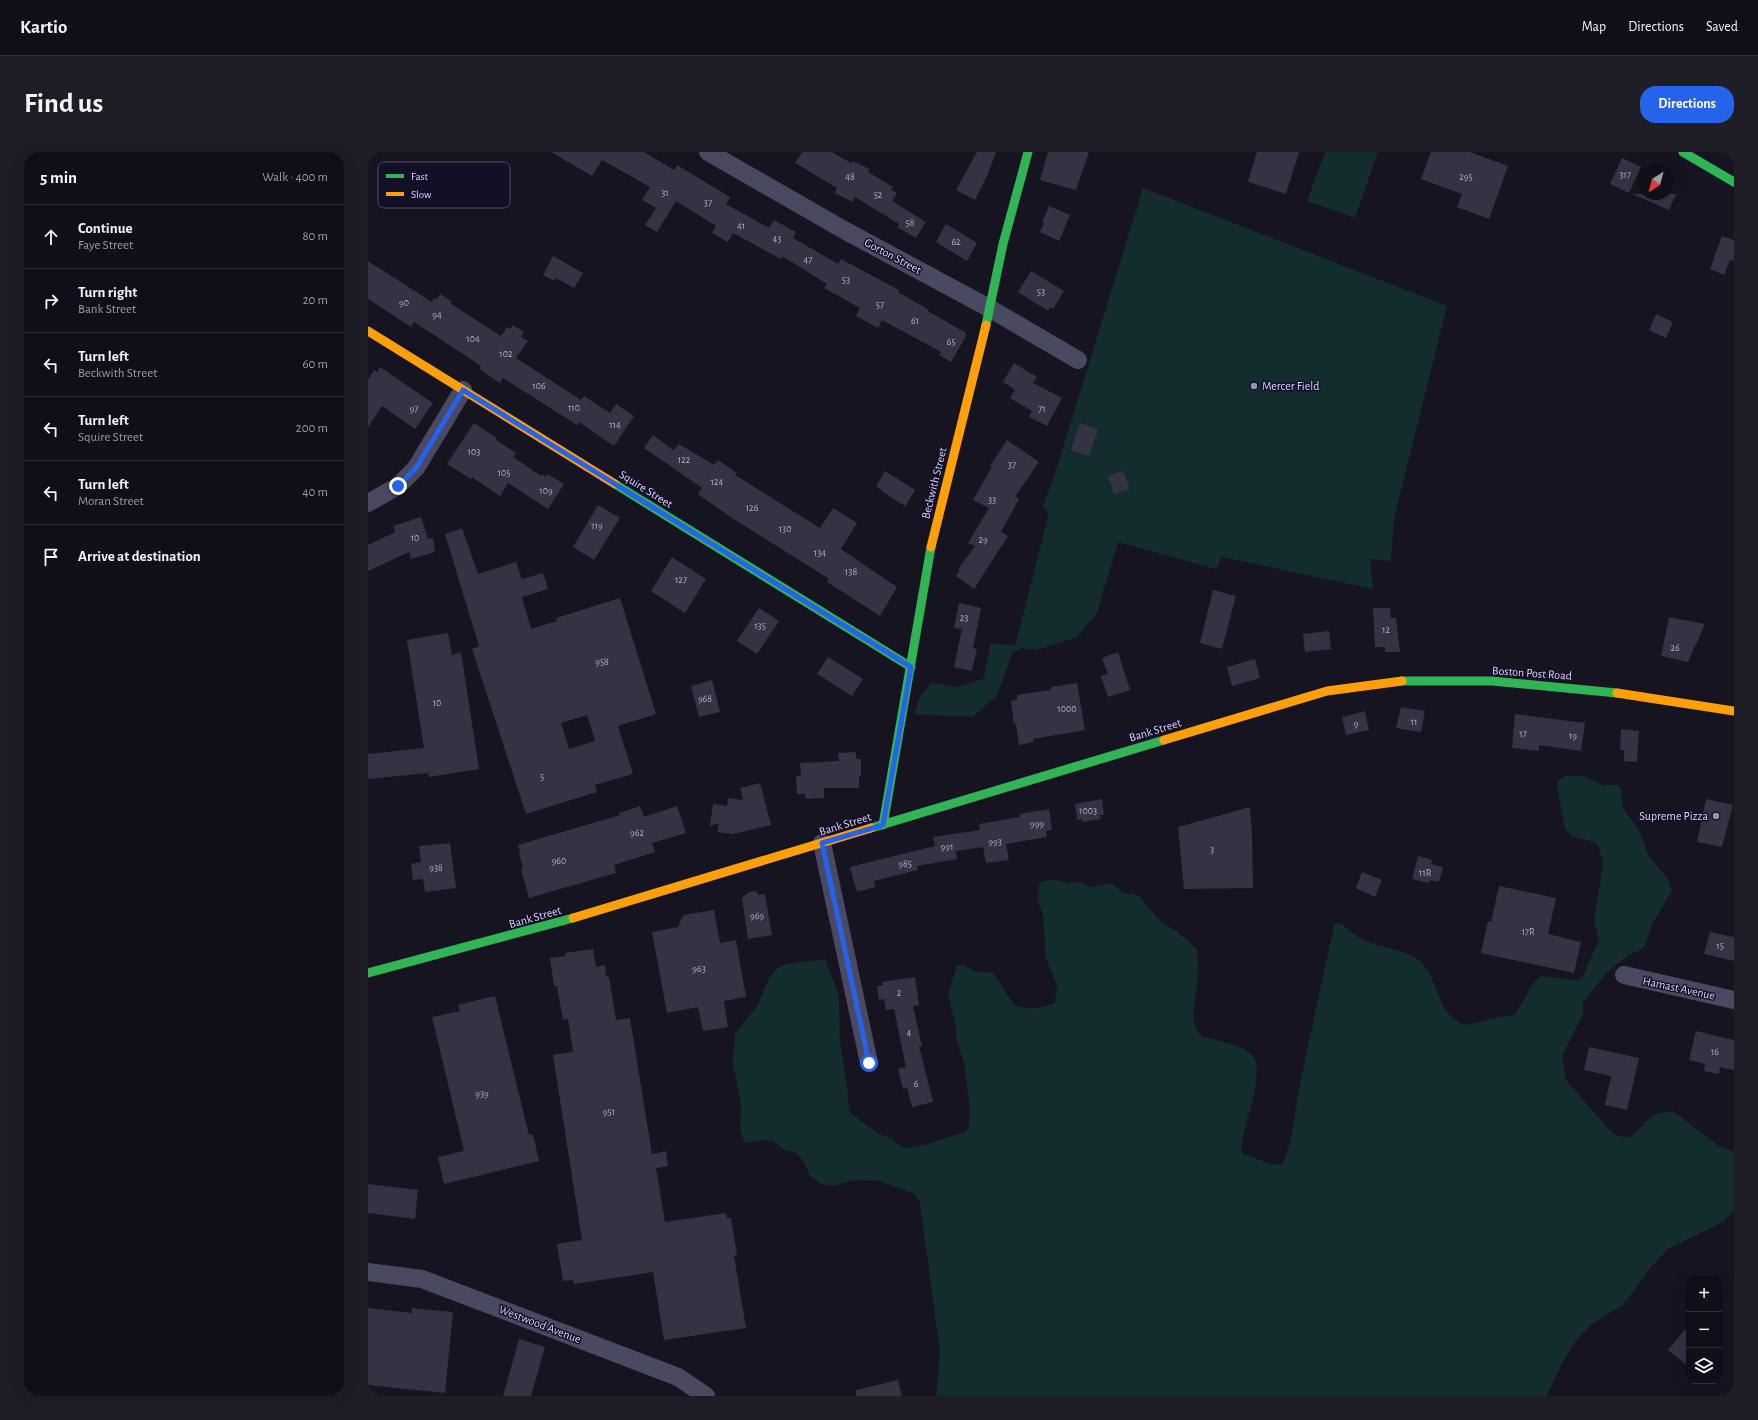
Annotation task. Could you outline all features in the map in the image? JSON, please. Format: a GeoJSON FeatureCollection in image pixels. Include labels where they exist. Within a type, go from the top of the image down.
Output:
{"type":"FeatureCollection","features":[{"type":"Feature","properties":{"kind":"main road","name":"Beckwith Street"},"geometry":{"type":"LineString","coordinates":[[883,825],[933,536],[984,338],[989,308],[1010,213],[1028,152]]}},
{"type":"Feature","properties":{"kind":"main road"},"geometry":{"type":"LineString","coordinates":[[1683,152],[1734,182]]}},
{"type":"Feature","properties":{"kind":"main road","name":"Squire Street"},"geometry":{"type":"LineString","coordinates":[[368,331],[911,667]]}},
{"type":"Feature","properties":{"kind":"main road","name":"Boston Post Road"},"geometry":{"type":"LineString","coordinates":[[1327,691],[1410,680],[1473,681],[1569,688],[1690,703],[1734,711]]}},
{"type":"Feature","properties":{"kind":"main road","name":"Bank Street"},"geometry":{"type":"LineString","coordinates":[[368,973],[550,925],[1327,691]]}},
{"type":"Feature","properties":{"kind":"street","name":"Gorton Street"},"geometry":{"type":"LineString","coordinates":[[708,152],[844,230],[989,308],[1078,360]]}},
{"type":"Feature","properties":{"kind":"street"},"geometry":{"type":"LineString","coordinates":[[368,503],[398,486],[416,468],[463,390]]}},
{"type":"Feature","properties":{"kind":"street"},"geometry":{"type":"LineString","coordinates":[[822,843],[869,1063]]}},
{"type":"Feature","properties":{"kind":"street","name":"Hamast Avenue"},"geometry":{"type":"LineString","coordinates":[[1624,975],[1734,1000]]}},
{"type":"Feature","properties":{"kind":"street","name":"Westwood Avenue"},"geometry":{"type":"LineString","coordinates":[[368,1272],[422,1279],[678,1377],[706,1396]]}},
{"type":"Feature","properties":{"kind":"green space"},"geometry":{"type":"Polygon","coordinates":[[[1325,152],[1378,152],[1355,218],[1307,201],[1325,152]]]}},
{"type":"Feature","properties":{"kind":"green space","name":"Mercer Field"},"geometry":{"type":"Polygon","coordinates":[[[1143,188],[1447,306],[1394,519],[1391,561],[1370,559],[1373,589],[1222,557],[1216,569],[1118,542],[1097,613],[1077,637],[1037,650],[1022,648],[1013,652],[997,695],[973,717],[914,714],[920,697],[931,683],[957,687],[983,679],[991,643],[1015,646],[1049,513],[1043,507],[1057,467],[1143,188]]]}},
{"type":"Feature","properties":{"kind":"green space"},"geometry":{"type":"Polygon","coordinates":[[[1565,776],[1583,776],[1604,785],[1617,785],[1621,789],[1623,807],[1640,832],[1648,855],[1668,879],[1672,891],[1653,922],[1645,945],[1641,950],[1630,954],[1606,973],[1583,1003],[1583,1014],[1562,1056],[1566,1080],[1612,1133],[1619,1136],[1629,1137],[1637,1132],[1655,1115],[1673,1111],[1720,1147],[1734,1152],[1734,1211],[1723,1222],[1668,1249],[1652,1266],[1623,1305],[1592,1324],[1575,1342],[1562,1363],[1547,1396],[936,1396],[940,1352],[920,1203],[914,1194],[880,1181],[855,1180],[831,1186],[819,1183],[810,1176],[803,1160],[794,1152],[783,1149],[773,1141],[761,1140],[749,1143],[744,1141],[740,1130],[741,1105],[733,1064],[735,1034],[757,1006],[769,978],[776,969],[787,964],[825,959],[839,996],[840,1041],[848,1094],[849,1112],[879,1134],[891,1138],[901,1146],[907,1148],[925,1145],[965,1132],[969,1127],[970,1109],[964,1063],[957,1041],[955,1023],[948,994],[957,966],[963,965],[975,971],[993,973],[1014,1005],[1019,1007],[1035,1008],[1055,1003],[1057,985],[1046,959],[1043,915],[1037,898],[1039,885],[1043,881],[1056,880],[1067,883],[1079,882],[1090,887],[1108,884],[1114,885],[1123,893],[1134,894],[1140,897],[1159,920],[1178,932],[1197,949],[1198,978],[1194,1008],[1194,1023],[1197,1030],[1201,1036],[1228,1043],[1247,1051],[1252,1055],[1256,1062],[1256,1083],[1242,1141],[1242,1153],[1270,1164],[1282,1165],[1289,1148],[1298,1094],[1334,926],[1336,923],[1341,923],[1361,939],[1415,957],[1427,969],[1447,1011],[1453,1018],[1465,1024],[1472,1024],[1515,1015],[1532,985],[1540,976],[1576,980],[1582,979],[1599,939],[1594,921],[1603,863],[1598,845],[1576,837],[1565,829],[1557,785],[1560,779],[1565,776]]]}},
{"type":"Feature","properties":{"kind":"building"},"geometry":{"type":"Polygon","coordinates":[[[551,152],[644,152],[674,170],[677,165],[730,197],[726,204],[769,228],[774,220],[796,232],[793,238],[838,264],[841,259],[899,290],[898,292],[966,333],[965,338],[951,362],[939,355],[941,352],[882,320],[878,328],[856,316],[860,308],[824,288],[827,284],[782,256],[781,259],[733,233],[728,242],[712,233],[716,226],[676,201],[657,232],[645,225],[656,208],[642,200],[650,187],[602,160],[592,176],[551,152]]]}},
{"type":"Feature","properties":{"kind":"building"},"geometry":{"type":"Polygon","coordinates":[[[802,152],[832,152],[851,163],[853,161],[869,169],[868,172],[893,187],[891,190],[897,193],[892,201],[926,222],[916,238],[897,227],[899,224],[855,197],[852,202],[835,193],[837,188],[795,163],[802,152]]]}},
{"type":"Feature","properties":{"kind":"building"},"geometry":{"type":"Polygon","coordinates":[[[977,152],[996,152],[988,174],[975,200],[956,190],[977,152]]]}},
{"type":"Feature","properties":{"kind":"building"},"geometry":{"type":"Polygon","coordinates":[[[1048,152],[1089,152],[1076,190],[1040,180],[1048,152]]]}},
{"type":"Feature","properties":{"kind":"building"},"geometry":{"type":"Polygon","coordinates":[[[1257,152],[1299,152],[1286,194],[1248,182],[1257,152]]]}},
{"type":"Feature","properties":{"kind":"building"},"geometry":{"type":"Polygon","coordinates":[[[1431,152],[1470,152],[1508,166],[1489,219],[1457,207],[1462,194],[1421,179],[1431,152]]]}},
{"type":"Feature","properties":{"kind":"building"},"geometry":{"type":"Polygon","coordinates":[[[1622,158],[1638,166],[1638,174],[1629,193],[1610,184],[1622,158]]]}},
{"type":"Feature","properties":{"kind":"building"},"geometry":{"type":"Polygon","coordinates":[[[1646,200],[1673,200],[1669,210],[1646,200]]]}},
{"type":"Feature","properties":{"kind":"building"},"geometry":{"type":"Polygon","coordinates":[[[1049,206],[1070,215],[1059,241],[1040,232],[1044,223],[1042,222],[1049,206]]]}},
{"type":"Feature","properties":{"kind":"building"},"geometry":{"type":"Polygon","coordinates":[[[946,224],[977,243],[967,261],[936,242],[946,224]]]}},
{"type":"Feature","properties":{"kind":"building"},"geometry":{"type":"Polygon","coordinates":[[[1722,236],[1734,240],[1734,261],[1730,260],[1724,275],[1710,269],[1722,236]]]}},
{"type":"Feature","properties":{"kind":"building"},"geometry":{"type":"Polygon","coordinates":[[[553,256],[583,273],[574,288],[556,278],[554,281],[543,275],[553,256]]]}},
{"type":"Feature","properties":{"kind":"building"},"geometry":{"type":"Polygon","coordinates":[[[368,261],[432,302],[434,298],[437,299],[440,294],[452,302],[451,304],[501,336],[507,327],[510,329],[513,325],[524,332],[521,337],[528,341],[516,358],[581,400],[584,396],[610,413],[616,404],[634,416],[614,446],[579,422],[577,425],[503,378],[500,383],[479,369],[481,366],[414,322],[411,327],[368,299],[368,261]]]}},
{"type":"Feature","properties":{"kind":"building"},"geometry":{"type":"Polygon","coordinates":[[[1031,271],[1064,291],[1053,309],[1050,307],[1048,311],[1018,292],[1031,271]]]}},
{"type":"Feature","properties":{"kind":"building"},"geometry":{"type":"Polygon","coordinates":[[[1656,314],[1673,322],[1666,338],[1649,330],[1656,314]]]}},
{"type":"Feature","properties":{"kind":"building"},"geometry":{"type":"Polygon","coordinates":[[[1014,363],[1037,377],[1033,383],[1062,398],[1047,426],[1029,417],[1032,411],[1010,398],[1015,390],[1003,382],[1014,363]]]}},
{"type":"Feature","properties":{"kind":"building"},"geometry":{"type":"Polygon","coordinates":[[[380,367],[433,403],[415,429],[382,406],[368,427],[368,380],[374,370],[377,372],[380,367]]]}},
{"type":"Feature","properties":{"kind":"building"},"geometry":{"type":"Polygon","coordinates":[[[474,423],[516,453],[513,457],[541,476],[542,474],[546,477],[548,474],[564,484],[548,509],[508,483],[500,496],[472,477],[471,479],[447,464],[474,423]]]}},
{"type":"Feature","properties":{"kind":"building"},"geometry":{"type":"Polygon","coordinates":[[[1080,423],[1098,429],[1089,456],[1071,450],[1080,423]]]}},
{"type":"Feature","properties":{"kind":"building"},"geometry":{"type":"Polygon","coordinates":[[[653,435],[673,450],[679,444],[714,465],[718,460],[737,473],[735,475],[820,528],[833,508],[857,523],[841,549],[897,587],[880,616],[827,582],[829,579],[732,518],[698,494],[702,488],[644,448],[653,435]]]}},
{"type":"Feature","properties":{"kind":"building"},"geometry":{"type":"Polygon","coordinates":[[[1007,440],[1039,462],[1015,497],[1019,499],[1001,532],[1008,536],[974,589],[956,576],[960,570],[958,569],[975,546],[968,543],[989,508],[973,500],[992,467],[990,466],[1007,440]]]}},
{"type":"Feature","properties":{"kind":"building"},"geometry":{"type":"Polygon","coordinates":[[[885,471],[915,490],[905,506],[881,491],[882,490],[876,486],[885,471]]]}},
{"type":"Feature","properties":{"kind":"building"},"geometry":{"type":"Polygon","coordinates":[[[1123,471],[1130,489],[1114,494],[1108,476],[1123,471]]]}},
{"type":"Feature","properties":{"kind":"building"},"geometry":{"type":"Polygon","coordinates":[[[598,505],[620,518],[594,560],[573,547],[598,505]]]}},
{"type":"Feature","properties":{"kind":"building"},"geometry":{"type":"Polygon","coordinates":[[[421,517],[428,539],[433,538],[435,552],[411,559],[409,552],[368,571],[368,545],[395,532],[393,526],[421,517]]]}},
{"type":"Feature","properties":{"kind":"building"},"geometry":{"type":"Polygon","coordinates":[[[462,528],[478,574],[516,562],[522,579],[543,573],[548,589],[522,597],[531,629],[557,621],[556,618],[620,598],[656,714],[618,726],[633,774],[595,785],[597,792],[526,814],[472,649],[479,646],[445,534],[462,528]],[[587,715],[561,723],[569,749],[595,741],[587,715]]]}},
{"type":"Feature","properties":{"kind":"building"},"geometry":{"type":"Polygon","coordinates":[[[672,557],[706,579],[685,613],[651,591],[672,557]]]}},
{"type":"Feature","properties":{"kind":"building"},"geometry":{"type":"Polygon","coordinates":[[[1213,590],[1236,596],[1222,649],[1200,643],[1213,590]]]}},
{"type":"Feature","properties":{"kind":"building"},"geometry":{"type":"Polygon","coordinates":[[[959,603],[981,608],[973,648],[977,649],[972,671],[954,667],[962,629],[954,628],[959,603]]]}},
{"type":"Feature","properties":{"kind":"building"},"geometry":{"type":"Polygon","coordinates":[[[759,608],[779,621],[757,654],[737,641],[759,608]]]}},
{"type":"Feature","properties":{"kind":"building"},"geometry":{"type":"Polygon","coordinates":[[[1373,608],[1390,608],[1391,618],[1396,618],[1400,652],[1385,652],[1385,647],[1375,647],[1373,608]]]}},
{"type":"Feature","properties":{"kind":"building"},"geometry":{"type":"Polygon","coordinates":[[[1669,617],[1705,624],[1688,662],[1661,656],[1669,617]]]}},
{"type":"Feature","properties":{"kind":"building"},"geometry":{"type":"Polygon","coordinates":[[[1329,631],[1331,649],[1305,652],[1303,634],[1329,631]]]}},
{"type":"Feature","properties":{"kind":"building"},"geometry":{"type":"Polygon","coordinates":[[[448,633],[452,655],[461,652],[479,769],[429,777],[428,773],[368,779],[368,754],[424,748],[407,640],[448,633]]]}},
{"type":"Feature","properties":{"kind":"building"},"geometry":{"type":"Polygon","coordinates":[[[1118,652],[1130,690],[1108,697],[1101,676],[1108,674],[1102,658],[1118,652]]]}},
{"type":"Feature","properties":{"kind":"building"},"geometry":{"type":"Polygon","coordinates":[[[828,657],[863,679],[852,696],[817,674],[828,657]]]}},
{"type":"Feature","properties":{"kind":"building"},"geometry":{"type":"Polygon","coordinates":[[[1255,659],[1260,678],[1232,686],[1227,667],[1255,659]]]}},
{"type":"Feature","properties":{"kind":"building"},"geometry":{"type":"Polygon","coordinates":[[[712,680],[720,712],[699,717],[691,686],[712,680]]]}},
{"type":"Feature","properties":{"kind":"building"},"geometry":{"type":"Polygon","coordinates":[[[1077,683],[1085,730],[1033,739],[1034,742],[1019,745],[1011,701],[1017,700],[1017,695],[1051,690],[1051,687],[1077,683]]]}},
{"type":"Feature","properties":{"kind":"building"},"geometry":{"type":"Polygon","coordinates":[[[1401,707],[1425,711],[1421,732],[1396,728],[1401,707]]]}},
{"type":"Feature","properties":{"kind":"building"},"geometry":{"type":"Polygon","coordinates":[[[1365,711],[1369,730],[1346,735],[1342,717],[1365,711]]]}},
{"type":"Feature","properties":{"kind":"building"},"geometry":{"type":"Polygon","coordinates":[[[1515,714],[1585,723],[1581,751],[1539,745],[1539,751],[1512,748],[1515,714]]]}},
{"type":"Feature","properties":{"kind":"building"},"geometry":{"type":"Polygon","coordinates":[[[1621,729],[1639,731],[1637,762],[1624,761],[1624,750],[1620,750],[1621,729]]]}},
{"type":"Feature","properties":{"kind":"building"},"geometry":{"type":"Polygon","coordinates":[[[856,752],[856,759],[861,759],[859,788],[824,788],[824,798],[806,799],[805,794],[797,794],[796,776],[801,776],[800,763],[839,761],[838,753],[856,752]]]}},
{"type":"Feature","properties":{"kind":"building"},"geometry":{"type":"Polygon","coordinates":[[[760,783],[771,825],[733,834],[717,832],[719,823],[710,826],[713,804],[727,806],[728,798],[743,800],[740,788],[760,783]]]}},
{"type":"Feature","properties":{"kind":"building"},"geometry":{"type":"Polygon","coordinates":[[[1102,799],[1104,815],[1100,815],[1101,819],[1083,822],[1082,819],[1077,820],[1075,804],[1102,799]]]}},
{"type":"Feature","properties":{"kind":"building","name":"Supreme Pizza"},"geometry":{"type":"Polygon","coordinates":[[[1706,799],[1733,805],[1722,847],[1697,842],[1706,799]]]}},
{"type":"Feature","properties":{"kind":"building"},"geometry":{"type":"Polygon","coordinates":[[[640,806],[644,817],[677,806],[686,833],[652,843],[655,852],[614,865],[616,873],[529,898],[521,869],[523,868],[518,845],[620,815],[619,813],[640,806]]]}},
{"type":"Feature","properties":{"kind":"building"},"geometry":{"type":"Polygon","coordinates":[[[1250,807],[1253,888],[1184,889],[1178,827],[1250,807]]]}},
{"type":"Feature","properties":{"kind":"building"},"geometry":{"type":"Polygon","coordinates":[[[1049,809],[1052,830],[1046,831],[1047,837],[1006,844],[1009,860],[986,863],[983,847],[956,851],[957,859],[917,866],[918,870],[874,881],[875,887],[857,892],[850,867],[935,846],[933,837],[980,830],[979,824],[1020,817],[1020,814],[1049,809]]]}},
{"type":"Feature","properties":{"kind":"building"},"geometry":{"type":"Polygon","coordinates":[[[450,843],[456,888],[425,892],[423,879],[413,880],[411,864],[421,862],[419,846],[450,843]]]}},
{"type":"Feature","properties":{"kind":"building"},"geometry":{"type":"Polygon","coordinates":[[[1418,856],[1432,860],[1431,864],[1443,867],[1439,882],[1430,880],[1429,883],[1412,879],[1418,856]]]}},
{"type":"Feature","properties":{"kind":"building"},"geometry":{"type":"Polygon","coordinates":[[[1362,872],[1382,880],[1375,897],[1356,888],[1362,872]]]}},
{"type":"Feature","properties":{"kind":"building"},"geometry":{"type":"Polygon","coordinates":[[[1499,886],[1556,898],[1548,934],[1581,942],[1574,973],[1481,953],[1488,921],[1491,922],[1499,886]]]}},
{"type":"Feature","properties":{"kind":"building"},"geometry":{"type":"Polygon","coordinates":[[[756,891],[759,895],[765,894],[772,935],[748,939],[742,898],[749,892],[756,891]]]}},
{"type":"Feature","properties":{"kind":"building"},"geometry":{"type":"Polygon","coordinates":[[[714,910],[720,943],[736,940],[746,997],[724,1001],[728,1027],[703,1031],[698,1007],[667,1013],[652,932],[678,927],[683,915],[714,910]]]}},
{"type":"Feature","properties":{"kind":"building"},"geometry":{"type":"Polygon","coordinates":[[[1710,932],[1734,937],[1734,961],[1704,954],[1710,932]]]}},
{"type":"Feature","properties":{"kind":"building"},"geometry":{"type":"Polygon","coordinates":[[[593,949],[596,967],[605,965],[606,976],[609,977],[616,1020],[630,1018],[652,1154],[666,1151],[668,1166],[656,1168],[665,1222],[726,1213],[727,1218],[731,1218],[737,1255],[734,1256],[746,1328],[664,1340],[653,1272],[574,1284],[573,1280],[563,1281],[557,1244],[582,1240],[553,1055],[573,1052],[568,1019],[563,1020],[557,986],[554,986],[550,958],[566,956],[565,953],[593,949]]]}},
{"type":"Feature","properties":{"kind":"building"},"geometry":{"type":"Polygon","coordinates":[[[915,977],[919,1005],[913,1006],[922,1046],[919,1046],[933,1102],[912,1107],[907,1088],[903,1089],[898,1069],[906,1067],[894,1009],[886,1010],[884,999],[879,1000],[877,986],[883,985],[882,982],[915,977]]]}},
{"type":"Feature","properties":{"kind":"building"},"geometry":{"type":"Polygon","coordinates":[[[495,996],[529,1135],[533,1134],[539,1161],[444,1184],[438,1157],[464,1151],[432,1017],[460,1011],[458,1005],[495,996]]]}},
{"type":"Feature","properties":{"kind":"building"},"geometry":{"type":"Polygon","coordinates":[[[1696,1031],[1734,1040],[1734,1070],[1720,1067],[1719,1074],[1704,1071],[1705,1064],[1689,1060],[1696,1031]]]}},
{"type":"Feature","properties":{"kind":"building"},"geometry":{"type":"Polygon","coordinates":[[[1589,1047],[1639,1058],[1627,1110],[1605,1105],[1611,1076],[1584,1070],[1589,1047]]]}},
{"type":"Feature","properties":{"kind":"building"},"geometry":{"type":"Polygon","coordinates":[[[368,1184],[418,1190],[415,1219],[368,1213],[368,1184]]]}},
{"type":"Feature","properties":{"kind":"building"},"geometry":{"type":"Polygon","coordinates":[[[368,1308],[412,1313],[412,1308],[453,1312],[445,1393],[368,1385],[368,1308]]]}},
{"type":"Feature","properties":{"kind":"building"},"geometry":{"type":"Polygon","coordinates":[[[1686,1329],[1686,1365],[1668,1350],[1686,1329]]]}},
{"type":"Feature","properties":{"kind":"building"},"geometry":{"type":"Polygon","coordinates":[[[519,1339],[545,1347],[531,1396],[503,1396],[519,1339]]]}},
{"type":"Feature","properties":{"kind":"building"},"geometry":{"type":"Polygon","coordinates":[[[898,1380],[902,1396],[856,1396],[856,1390],[898,1380]]]}},
{"type":"Feature","properties":{"kind":"traffic: fast"},"geometry":{"type":"LineString","coordinates":[[986,325],[1003,244],[1028,152]]}},
{"type":"Feature","properties":{"kind":"traffic: fast"},"geometry":{"type":"LineString","coordinates":[[1683,152],[1734,182]]}},
{"type":"Feature","properties":{"kind":"traffic: fast"},"geometry":{"type":"LineString","coordinates":[[615,484],[911,667]]}},
{"type":"Feature","properties":{"kind":"traffic: fast"},"geometry":{"type":"LineString","coordinates":[[883,825],[931,547]]}},
{"type":"Feature","properties":{"kind":"traffic: fast"},"geometry":{"type":"LineString","coordinates":[[1402,681],[1492,681],[1617,693]]}},
{"type":"Feature","properties":{"kind":"traffic: fast"},"geometry":{"type":"LineString","coordinates":[[871,828],[1164,740]]}},
{"type":"Feature","properties":{"kind":"traffic: fast"},"geometry":{"type":"LineString","coordinates":[[368,973],[573,918]]}},
{"type":"Feature","properties":{"kind":"traffic: slow"},"geometry":{"type":"LineString","coordinates":[[931,547],[986,325]]}},
{"type":"Feature","properties":{"kind":"traffic: slow"},"geometry":{"type":"LineString","coordinates":[[368,331],[615,484]]}},
{"type":"Feature","properties":{"kind":"traffic: slow"},"geometry":{"type":"LineString","coordinates":[[1164,740],[1327,691],[1402,681]]}},
{"type":"Feature","properties":{"kind":"traffic: slow"},"geometry":{"type":"LineString","coordinates":[[1617,693],[1734,711]]}},
{"type":"Feature","properties":{"kind":"traffic: slow"},"geometry":{"type":"LineString","coordinates":[[573,918],[871,828]]}},
{"type":"Feature","properties":{"kind":"place","name":"Mercer Field"},"geometry":{"type":"Point","coordinates":[1254,386]}},
{"type":"Feature","properties":{"kind":"place","name":"Supreme Pizza"},"geometry":{"type":"Point","coordinates":[1716,816]}},
{"type":"Feature","properties":{"kind":"route"},"geometry":{"type":"LineString","coordinates":[[398,486],[416,468],[463,390],[911,667],[883,825],[822,843],[869,1063]]}}]}
